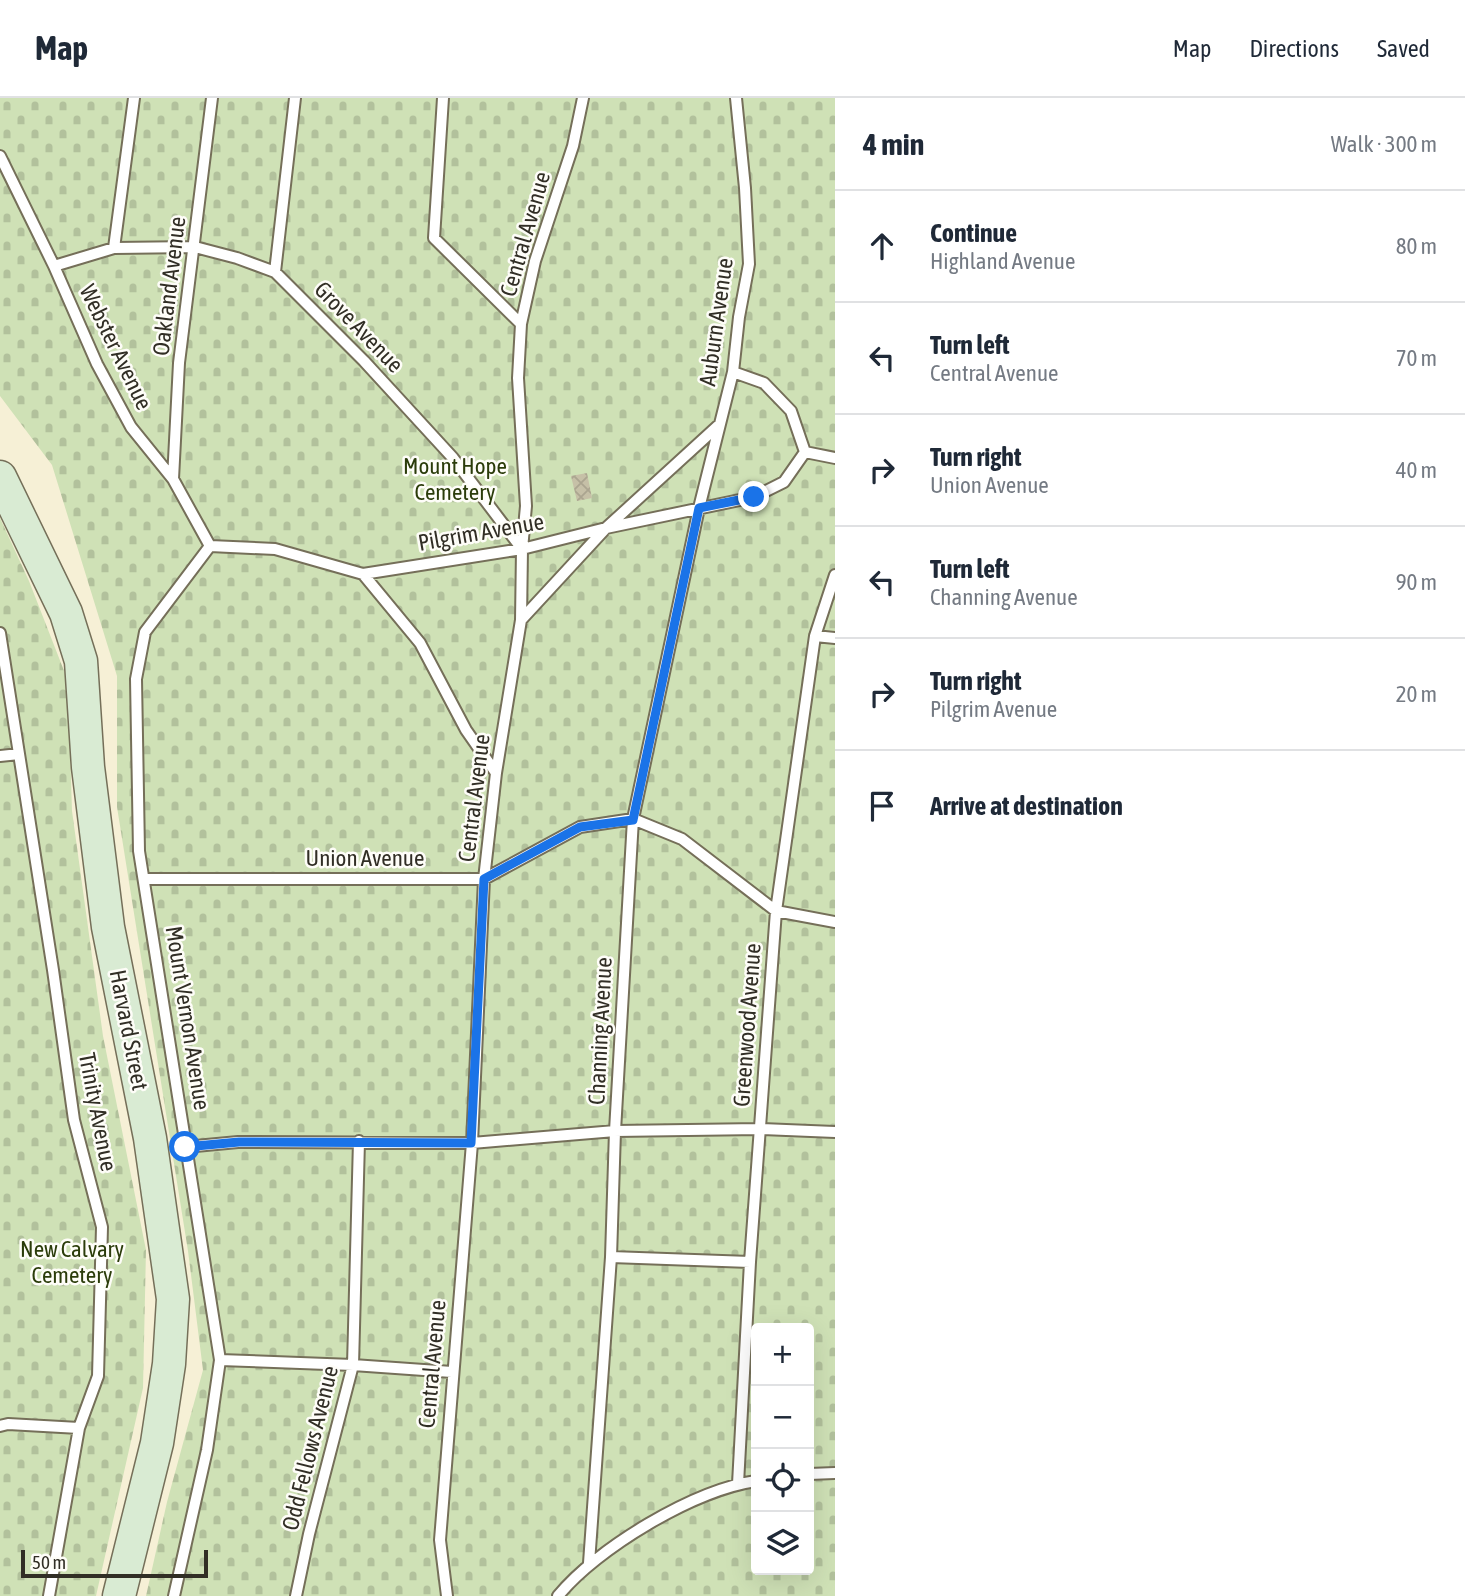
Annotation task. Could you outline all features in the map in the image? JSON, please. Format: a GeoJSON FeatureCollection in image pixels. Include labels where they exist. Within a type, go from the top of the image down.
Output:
{"type":"FeatureCollection","features":[{"type":"Feature","properties":{"kind":"main road","name":"Harvard Street"},"geometry":{"type":"LineString","coordinates":[[0,477],[66,613],[81,661],[88,767],[108,927],[150,1138],[173,1299],[169,1364],[157,1443],[119,1596]]}},
{"type":"Feature","properties":{"kind":"lane"},"geometry":{"type":"LineString","coordinates":[[114,248],[134,98]]}},
{"type":"Feature","properties":{"kind":"lane","name":"Oakland Avenue"},"geometry":{"type":"LineString","coordinates":[[173,479],[180,363],[212,98]]}},
{"type":"Feature","properties":{"kind":"lane"},"geometry":{"type":"LineString","coordinates":[[54,266],[114,248],[195,247],[275,272],[295,98]]}},
{"type":"Feature","properties":{"kind":"lane"},"geometry":{"type":"LineString","coordinates":[[443,98],[434,238],[521,324]]}},
{"type":"Feature","properties":{"kind":"lane","name":"Central Avenue"},"geometry":{"type":"LineString","coordinates":[[447,1596],[440,1540],[471,1143],[484,879],[496,773],[521,620],[522,549],[526,506],[518,379],[521,324],[535,261],[573,146],[583,98]]}},
{"type":"Feature","properties":{"kind":"lane","name":"Auburn Avenue"},"geometry":{"type":"LineString","coordinates":[[699,508],[733,372],[739,317],[749,264],[736,98]]}},
{"type":"Feature","properties":{"kind":"lane","name":"Webster Avenue"},"geometry":{"type":"LineString","coordinates":[[0,156],[54,266],[97,365],[131,427],[173,479],[210,547]]}},
{"type":"Feature","properties":{"kind":"lane","name":"Grove Avenue"},"geometry":{"type":"LineString","coordinates":[[275,272],[364,361],[453,458],[522,549]]}},
{"type":"Feature","properties":{"kind":"lane"},"geometry":{"type":"LineString","coordinates":[[733,372],[764,383],[791,411],[805,452],[835,458]]}},
{"type":"Feature","properties":{"kind":"lane","name":"Pilgrim Avenue"},"geometry":{"type":"LineString","coordinates":[[521,620],[606,528],[720,424]]}},
{"type":"Feature","properties":{"kind":"lane","name":"Pilgrim Avenue"},"geometry":{"type":"LineString","coordinates":[[210,547],[275,549],[363,574],[522,549],[606,528],[754,497],[784,482],[805,452]]}},
{"type":"Feature","properties":{"kind":"lane","name":"Channing Avenue"},"geometry":{"type":"LineString","coordinates":[[589,1563],[611,1257],[615,1131],[633,820],[699,508]]}},
{"type":"Feature","properties":{"kind":"lane","name":"Mount Vernon Avenue"},"geometry":{"type":"LineString","coordinates":[[174,1596],[207,1450],[220,1360],[139,851],[136,679],[145,632],[210,547]]}},
{"type":"Feature","properties":{"kind":"lane"},"geometry":{"type":"LineString","coordinates":[[363,574],[421,643],[466,730],[496,773]]}},
{"type":"Feature","properties":{"kind":"lane","name":"Greenwood Avenue"},"geometry":{"type":"LineString","coordinates":[[738,1484],[750,1262],[776,911],[815,636],[835,575]]}},
{"type":"Feature","properties":{"kind":"lane","name":"Trinity Avenue"},"geometry":{"type":"LineString","coordinates":[[0,633],[74,1120],[102,1227],[98,1377],[79,1428],[49,1596]]}},
{"type":"Feature","properties":{"kind":"lane"},"geometry":{"type":"LineString","coordinates":[[815,636],[835,638]]}},
{"type":"Feature","properties":{"kind":"lane"},"geometry":{"type":"LineString","coordinates":[[0,756],[19,754]]}},
{"type":"Feature","properties":{"kind":"lane","name":"Union Avenue"},"geometry":{"type":"LineString","coordinates":[[145,879],[484,879],[580,827],[633,820],[682,839],[776,911],[835,922]]}},
{"type":"Feature","properties":{"kind":"lane"},"geometry":{"type":"LineString","coordinates":[[185,1147],[239,1142],[471,1143],[615,1131],[761,1129],[835,1132]]}},
{"type":"Feature","properties":{"kind":"lane","name":"Odd Fellows Avenue"},"geometry":{"type":"LineString","coordinates":[[296,1596],[309,1535],[354,1365],[359,1141]]}},
{"type":"Feature","properties":{"kind":"lane"},"geometry":{"type":"LineString","coordinates":[[611,1257],[750,1262]]}},
{"type":"Feature","properties":{"kind":"lane"},"geometry":{"type":"LineString","coordinates":[[220,1360],[452,1372]]}},
{"type":"Feature","properties":{"kind":"lane"},"geometry":{"type":"LineString","coordinates":[[0,1426],[8,1424],[79,1428]]}},
{"type":"Feature","properties":{"kind":"lane"},"geometry":{"type":"LineString","coordinates":[[814,1474],[835,1473]]}},
{"type":"Feature","properties":{"kind":"lane"},"geometry":{"type":"LineString","coordinates":[[558,1596],[589,1563],[668,1513],[738,1484],[751,1482]]}},
{"type":"Feature","properties":{"kind":"green space","name":"Mount Hope Cemetery"},"geometry":{"type":"Polygon","coordinates":[[[0,98],[835,98],[835,1596],[146,1596],[167,1502],[203,1370],[188,1251],[117,807],[117,676],[52,465],[0,396],[0,98]]]}},
{"type":"Feature","properties":{"kind":"green space","name":"New Calvary Cemetery"},"geometry":{"type":"Polygon","coordinates":[[[0,518],[29,581],[68,681],[72,811],[103,1036],[146,1250],[143,1388],[96,1596],[0,1596],[0,518]]]}},
{"type":"Feature","properties":{"kind":"building"},"geometry":{"type":"Polygon","coordinates":[[[587,473],[592,498],[577,501],[571,476],[587,473]]]}},
{"type":"Feature","properties":{"kind":"route"},"geometry":{"type":"LineString","coordinates":[[185,1147],[239,1142],[471,1143],[484,879],[580,827],[633,820],[699,508],[754,497]]}}]}
